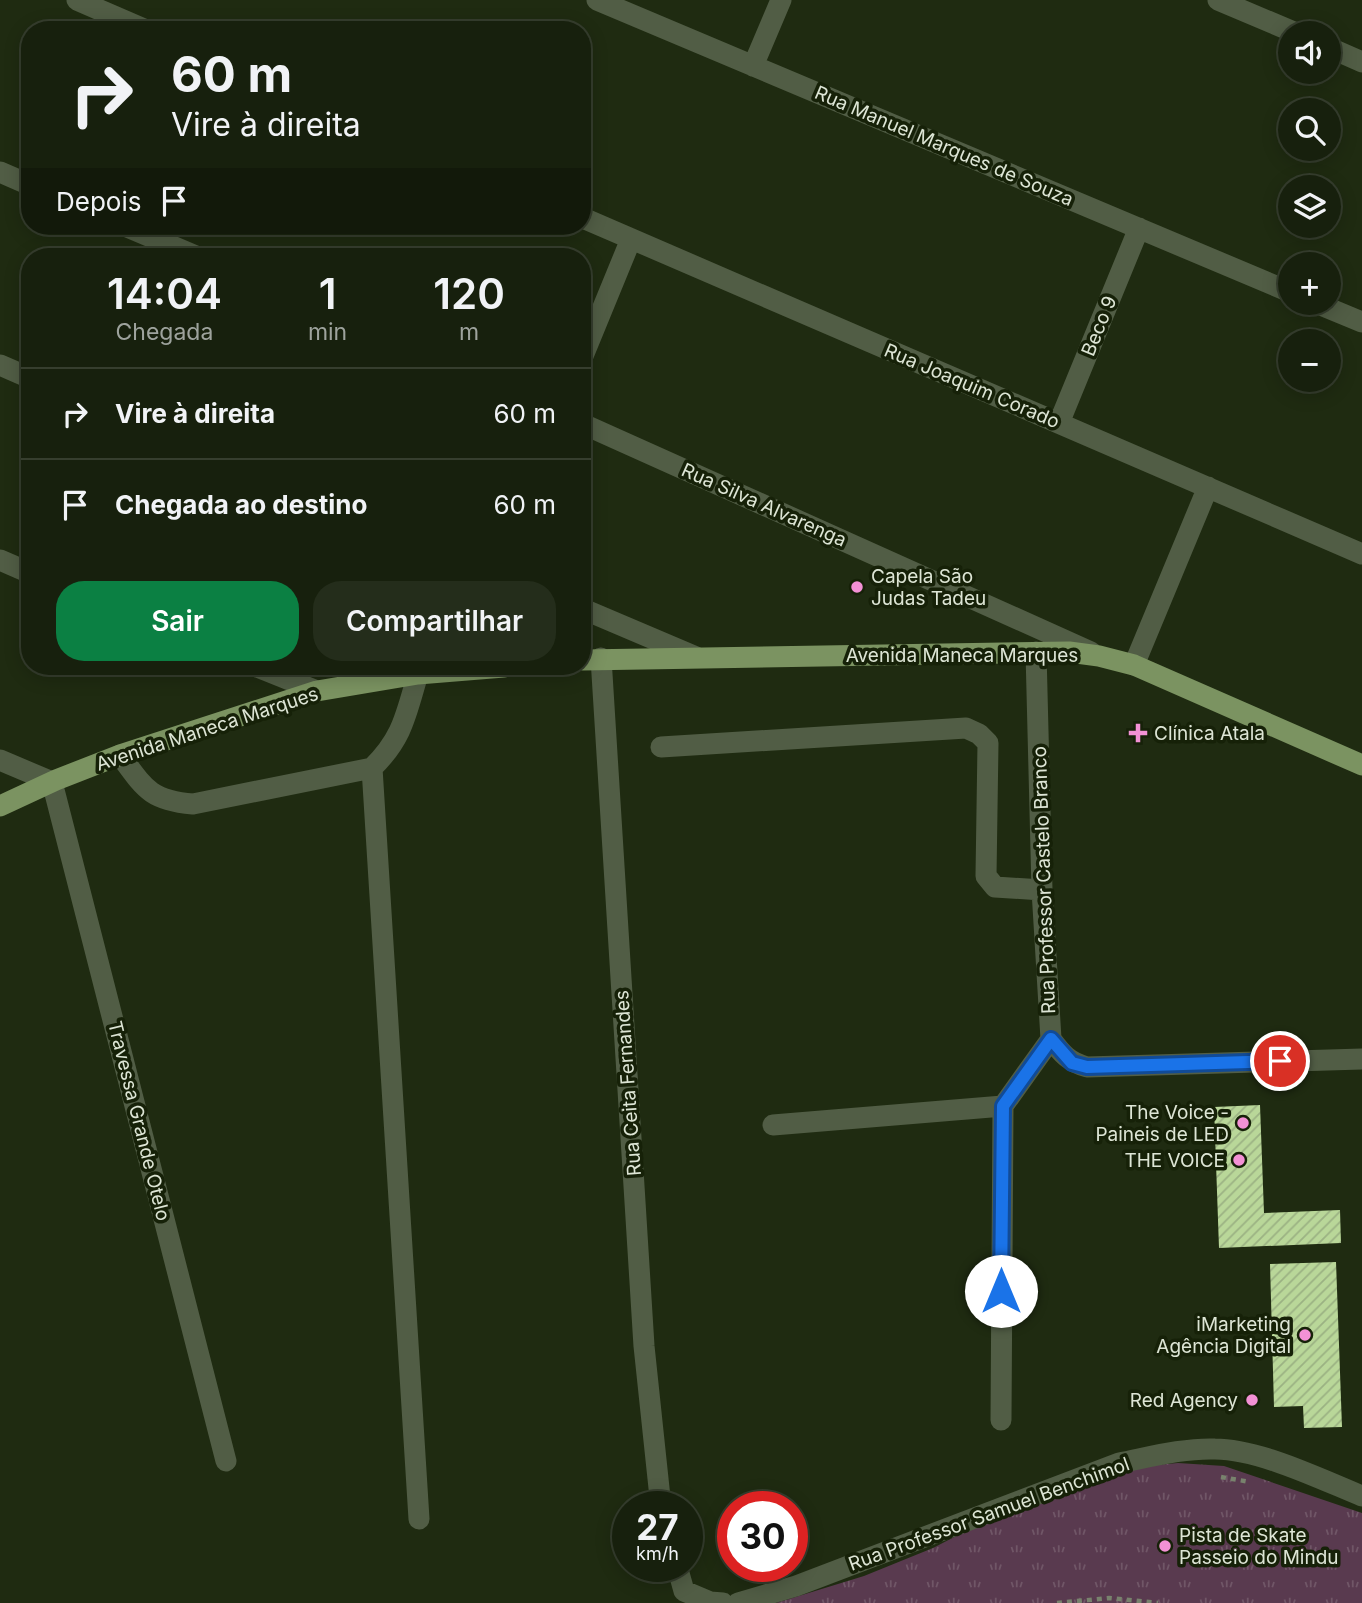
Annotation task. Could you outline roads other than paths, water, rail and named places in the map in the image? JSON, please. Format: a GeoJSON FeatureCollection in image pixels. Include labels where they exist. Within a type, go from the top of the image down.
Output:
{"type":"FeatureCollection","features":[{"type":"Feature","properties":{"kind":"main road","name":"Avenida Maneca Marques"},"geometry":{"type":"LineString","coordinates":[[592,659],[1036,652],[1099,656],[1134,665],[1362,765]]}},
{"type":"Feature","properties":{"kind":"main road","name":"Avenida Maneca Marques"},"geometry":{"type":"LineString","coordinates":[[0,806],[120,755],[317,691],[412,675]]}},
{"type":"Feature","properties":{"kind":"street"},"geometry":{"type":"LineString","coordinates":[[77,0],[125,21]]}},
{"type":"Feature","properties":{"kind":"street","name":"Rua Manuel Marques de Souza"},"geometry":{"type":"LineString","coordinates":[[597,0],[1278,287]]}},
{"type":"Feature","properties":{"kind":"street"},"geometry":{"type":"LineString","coordinates":[[753,66],[780,0]]}},
{"type":"Feature","properties":{"kind":"street"},"geometry":{"type":"LineString","coordinates":[[1217,0],[1278,25]]}},
{"type":"Feature","properties":{"kind":"street"},"geometry":{"type":"LineString","coordinates":[[1341,53],[1362,62]]}},
{"type":"Feature","properties":{"kind":"street"},"geometry":{"type":"LineString","coordinates":[[0,172],[21,181]]}},
{"type":"Feature","properties":{"kind":"street","name":"Rua Joaquim Corado"},"geometry":{"type":"LineString","coordinates":[[591,222],[1362,554]]}},
{"type":"Feature","properties":{"kind":"street","name":"Beco 9"},"geometry":{"type":"LineString","coordinates":[[1059,423],[1139,228]]}},
{"type":"Feature","properties":{"kind":"street"},"geometry":{"type":"LineString","coordinates":[[146,235],[177,248]]}},
{"type":"Feature","properties":{"kind":"street"},"geometry":{"type":"LineString","coordinates":[[591,336],[631,239]]}},
{"type":"Feature","properties":{"kind":"street"},"geometry":{"type":"LineString","coordinates":[[1341,313],[1362,322]]}},
{"type":"Feature","properties":{"kind":"street"},"geometry":{"type":"LineString","coordinates":[[0,365],[21,374]]}},
{"type":"Feature","properties":{"kind":"street","name":"Rua Silva Alvarenga"},"geometry":{"type":"LineString","coordinates":[[591,428],[1099,656]]}},
{"type":"Feature","properties":{"kind":"street"},"geometry":{"type":"LineString","coordinates":[[1134,665],[1208,487]]}},
{"type":"Feature","properties":{"kind":"street"},"geometry":{"type":"LineString","coordinates":[[0,561],[21,569]]}},
{"type":"Feature","properties":{"kind":"street"},"geometry":{"type":"LineString","coordinates":[[591,612],[696,657]]}},
{"type":"Feature","properties":{"kind":"street","name":"Rua Professor Castelo Branco"},"geometry":{"type":"LineString","coordinates":[[1036,652],[1042,890],[1051,1039],[1072,1063],[1087,1067],[1362,1059]]}},
{"type":"Feature","properties":{"kind":"street","name":"Rua Ceita Fernandes"},"geometry":{"type":"LineString","coordinates":[[592,659],[644,1346],[659,1491]]}},
{"type":"Feature","properties":{"kind":"street"},"geometry":{"type":"LineString","coordinates":[[277,675],[317,691]]}},
{"type":"Feature","properties":{"kind":"street"},"geometry":{"type":"LineString","coordinates":[[120,755],[145,790],[170,802],[194,804],[372,768],[387,754],[398,737],[418,675]]}},
{"type":"Feature","properties":{"kind":"street"},"geometry":{"type":"LineString","coordinates":[[661,747],[967,728],[988,743],[986,876],[995,887],[1042,890]]}},
{"type":"Feature","properties":{"kind":"street"},"geometry":{"type":"LineString","coordinates":[[0,760],[52,782]]}},
{"type":"Feature","properties":{"kind":"street"},"geometry":{"type":"LineString","coordinates":[[372,768],[419,1519]]}},
{"type":"Feature","properties":{"kind":"street","name":"Travessa Grande Otelo"},"geometry":{"type":"LineString","coordinates":[[52,782],[226,1461]]}},
{"type":"Feature","properties":{"kind":"street"},"geometry":{"type":"LineString","coordinates":[[1001,1420],[1003,1106],[1051,1039]]}},
{"type":"Feature","properties":{"kind":"street"},"geometry":{"type":"LineString","coordinates":[[773,1125],[1003,1106]]}},
{"type":"Feature","properties":{"kind":"street","name":"Rua Professor Samuel Benchimol"},"geometry":{"type":"LineString","coordinates":[[738,1603],[796,1586],[1119,1462],[1172,1452],[1216,1448],[1259,1456],[1362,1496]]}},
{"type":"Feature","properties":{"kind":"street"},"geometry":{"type":"LineString","coordinates":[[680,1597],[723,1603]]}},
{"type":"Feature","properties":{"kind":"place","name":"Capela São Judas Tadeu"},"geometry":{"type":"Point","coordinates":[857,587]}},
{"type":"Feature","properties":{"kind":"place","name":"Clínica Atala"},"geometry":{"type":"Point","coordinates":[1138,733]}},
{"type":"Feature","properties":{"kind":"place","name":"The Voice - Paineis de LED"},"geometry":{"type":"Point","coordinates":[1243,1123]}},
{"type":"Feature","properties":{"kind":"place","name":"THE VOICE"},"geometry":{"type":"Point","coordinates":[1239,1160]}},
{"type":"Feature","properties":{"kind":"place","name":"iMarketing Agência Digital"},"geometry":{"type":"Point","coordinates":[1305,1335]}},
{"type":"Feature","properties":{"kind":"place","name":"Red Agency"},"geometry":{"type":"Point","coordinates":[1252,1400]}},
{"type":"Feature","properties":{"kind":"place","name":"Pista de Skate Passeio do Mindu"},"geometry":{"type":"Point","coordinates":[1165,1546]}}]}
